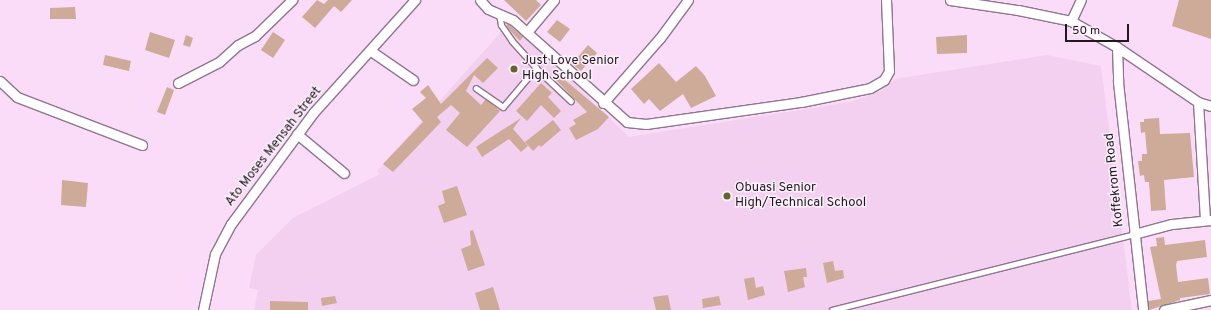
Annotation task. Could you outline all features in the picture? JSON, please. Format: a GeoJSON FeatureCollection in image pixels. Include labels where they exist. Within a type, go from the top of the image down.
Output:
{"type":"FeatureCollection","features":[{"type":"Feature","properties":{"kind":"street"},"geometry":{"type":"LineString","coordinates":[[178,83],[219,62],[238,45],[255,36],[292,0]]}},
{"type":"Feature","properties":{"kind":"street","name":"Ato Moses Mensah Street"},"geometry":{"type":"LineString","coordinates":[[202,310],[215,254],[231,224],[314,112],[371,51],[415,0]]}},
{"type":"Feature","properties":{"kind":"street"},"geometry":{"type":"LineString","coordinates":[[480,0],[499,15],[513,20],[603,103],[627,122],[646,124],[801,102],[870,88],[884,80],[889,71],[886,0]]}},
{"type":"Feature","properties":{"kind":"street"},"geometry":{"type":"LineString","coordinates":[[527,32],[554,0]]}},
{"type":"Feature","properties":{"kind":"street"},"geometry":{"type":"LineString","coordinates":[[603,103],[660,38],[688,0]]}},
{"type":"Feature","properties":{"kind":"street"},"geometry":{"type":"LineString","coordinates":[[950,0],[982,2],[1071,21],[1117,47],[1198,102],[1211,106]]}},
{"type":"Feature","properties":{"kind":"street"},"geometry":{"type":"LineString","coordinates":[[1071,21],[1081,0]]}},
{"type":"Feature","properties":{"kind":"street","name":"Koffekrom Road"},"geometry":{"type":"LineString","coordinates":[[1117,47],[1118,82],[1143,310]]}},
{"type":"Feature","properties":{"kind":"street"},"geometry":{"type":"LineString","coordinates":[[371,51],[413,80]]}},
{"type":"Feature","properties":{"kind":"street"},"geometry":{"type":"LineString","coordinates":[[0,81],[17,97],[142,145]]}},
{"type":"Feature","properties":{"kind":"street"},"geometry":{"type":"LineString","coordinates":[[1134,234],[1208,219],[1198,102]]}},
{"type":"Feature","properties":{"kind":"street"},"geometry":{"type":"LineString","coordinates":[[297,134],[344,173]]}},
{"type":"Feature","properties":{"kind":"street"},"geometry":{"type":"LineString","coordinates":[[1164,310],[1211,300]]}},
{"type":"Feature","properties":{"kind":"lane"},"geometry":{"type":"LineString","coordinates":[[499,15],[501,25],[512,40],[536,68],[571,101]]}},
{"type":"Feature","properties":{"kind":"lane"},"geometry":{"type":"LineString","coordinates":[[476,88],[503,107],[536,68]]}},
{"type":"Feature","properties":{"kind":"lane"},"geometry":{"type":"LineString","coordinates":[[832,310],[1134,234]]}},
{"type":"Feature","properties":{"kind":"shaded area","name":"Obuasi Senior High/Technical School"},"geometry":{"type":"Polygon","coordinates":[[[510,22],[629,137],[850,102],[881,91],[895,79],[1047,55],[1101,66],[1132,310],[254,310],[258,290],[249,288],[256,255],[293,218],[380,174],[377,171],[510,22]]]}},
{"type":"Feature","properties":{"kind":"building"},"geometry":{"type":"Polygon","coordinates":[[[317,0],[324,4],[328,0],[352,0],[341,12],[334,6],[315,28],[302,17],[317,0]]]}},
{"type":"Feature","properties":{"kind":"building"},"geometry":{"type":"Polygon","coordinates":[[[504,0],[536,0],[541,5],[526,21],[504,0]]]}},
{"type":"Feature","properties":{"kind":"building"},"geometry":{"type":"Polygon","coordinates":[[[1179,0],[1211,0],[1211,39],[1172,26],[1179,0]]]}},
{"type":"Feature","properties":{"kind":"building"},"geometry":{"type":"Polygon","coordinates":[[[75,7],[76,19],[50,19],[50,8],[75,7]]]}},
{"type":"Feature","properties":{"kind":"building"},"geometry":{"type":"Polygon","coordinates":[[[557,20],[570,29],[560,42],[547,32],[557,20]]]}},
{"type":"Feature","properties":{"kind":"building"},"geometry":{"type":"Polygon","coordinates":[[[508,24],[523,37],[520,41],[506,26],[508,24]]]}},
{"type":"Feature","properties":{"kind":"building"},"geometry":{"type":"Polygon","coordinates":[[[150,32],[175,40],[169,58],[145,50],[150,32]]]}},
{"type":"Feature","properties":{"kind":"building"},"geometry":{"type":"Polygon","coordinates":[[[273,32],[285,40],[273,58],[261,50],[273,32]]]}},
{"type":"Feature","properties":{"kind":"building"},"geometry":{"type":"Polygon","coordinates":[[[186,35],[193,38],[190,47],[183,45],[186,35]]]}},
{"type":"Feature","properties":{"kind":"building"},"geometry":{"type":"Polygon","coordinates":[[[967,35],[967,53],[937,54],[936,37],[967,35]]]}},
{"type":"Feature","properties":{"kind":"building"},"geometry":{"type":"Polygon","coordinates":[[[588,45],[597,53],[581,71],[572,64],[588,45]]]}},
{"type":"Feature","properties":{"kind":"building"},"geometry":{"type":"Polygon","coordinates":[[[105,55],[131,61],[129,71],[103,65],[105,55]]]}},
{"type":"Feature","properties":{"kind":"building"},"geometry":{"type":"Polygon","coordinates":[[[487,58],[498,68],[483,83],[474,75],[466,91],[481,105],[486,99],[500,111],[467,147],[446,130],[460,113],[451,105],[437,117],[441,122],[393,172],[383,164],[423,122],[412,109],[426,98],[420,92],[428,85],[441,104],[487,58]]]}},
{"type":"Feature","properties":{"kind":"building"},"geometry":{"type":"Polygon","coordinates":[[[659,63],[676,82],[696,66],[705,76],[716,96],[691,108],[683,94],[660,111],[649,99],[644,104],[631,89],[659,63]]]}},
{"type":"Feature","properties":{"kind":"building"},"geometry":{"type":"Polygon","coordinates":[[[560,76],[609,117],[598,129],[576,140],[569,128],[576,124],[573,120],[587,112],[556,80],[560,76]]]}},
{"type":"Feature","properties":{"kind":"building"},"geometry":{"type":"Polygon","coordinates":[[[541,83],[552,93],[548,97],[561,111],[554,118],[541,105],[527,121],[516,111],[541,83]]]}},
{"type":"Feature","properties":{"kind":"building"},"geometry":{"type":"Polygon","coordinates":[[[167,87],[174,90],[165,115],[157,112],[167,87]]]}},
{"type":"Feature","properties":{"kind":"building"},"geometry":{"type":"Polygon","coordinates":[[[521,118],[513,129],[528,146],[521,152],[509,139],[482,157],[476,147],[521,118]]]}},
{"type":"Feature","properties":{"kind":"building"},"geometry":{"type":"Polygon","coordinates":[[[1159,118],[1160,134],[1190,133],[1194,177],[1164,180],[1166,210],[1151,211],[1149,182],[1145,182],[1144,175],[1140,176],[1138,161],[1142,161],[1142,154],[1147,154],[1145,132],[1141,133],[1140,122],[1144,122],[1144,119],[1159,118]]]}},
{"type":"Feature","properties":{"kind":"building"},"geometry":{"type":"Polygon","coordinates":[[[553,120],[561,130],[541,147],[539,145],[533,151],[525,142],[553,120]]]}},
{"type":"Feature","properties":{"kind":"building"},"geometry":{"type":"Polygon","coordinates":[[[62,180],[88,183],[86,207],[61,205],[62,180]]]}},
{"type":"Feature","properties":{"kind":"building"},"geometry":{"type":"Polygon","coordinates":[[[457,186],[467,215],[444,223],[438,206],[445,203],[442,191],[457,186]]]}},
{"type":"Feature","properties":{"kind":"building"},"geometry":{"type":"Polygon","coordinates":[[[473,230],[485,265],[468,271],[461,249],[471,245],[470,231],[473,230]]]}},
{"type":"Feature","properties":{"kind":"building"},"geometry":{"type":"Polygon","coordinates":[[[1164,237],[1165,245],[1205,240],[1207,257],[1177,261],[1176,265],[1178,282],[1208,278],[1210,294],[1180,298],[1180,300],[1149,310],[1148,301],[1161,299],[1150,247],[1157,246],[1156,238],[1164,237]]]}},
{"type":"Feature","properties":{"kind":"building"},"geometry":{"type":"Polygon","coordinates":[[[833,261],[835,271],[843,270],[844,278],[827,283],[823,263],[833,261]]]}},
{"type":"Feature","properties":{"kind":"building"},"geometry":{"type":"Polygon","coordinates":[[[806,268],[807,277],[803,277],[805,287],[788,292],[784,271],[806,268]]]}},
{"type":"Feature","properties":{"kind":"building"},"geometry":{"type":"Polygon","coordinates":[[[754,277],[756,288],[763,286],[765,295],[748,300],[744,279],[754,277]]]}},
{"type":"Feature","properties":{"kind":"building"},"geometry":{"type":"Polygon","coordinates":[[[493,287],[500,310],[480,310],[475,293],[493,287]]]}},
{"type":"Feature","properties":{"kind":"building"},"geometry":{"type":"Polygon","coordinates":[[[668,295],[671,310],[656,310],[653,297],[668,295]]]}},
{"type":"Feature","properties":{"kind":"building"},"geometry":{"type":"Polygon","coordinates":[[[335,296],[337,303],[322,306],[321,298],[335,296]]]}},
{"type":"Feature","properties":{"kind":"building"},"geometry":{"type":"Polygon","coordinates":[[[719,296],[721,305],[703,308],[702,299],[719,296]]]}},
{"type":"Feature","properties":{"kind":"building"},"geometry":{"type":"Polygon","coordinates":[[[270,301],[308,302],[308,310],[270,310],[270,301]]]}},
{"type":"Feature","properties":{"kind":"place","name":"Just Love Senior High School"},"geometry":{"type":"Point","coordinates":[514,69]}},
{"type":"Feature","properties":{"kind":"place","name":"Obuasi Senior High/Technical School"},"geometry":{"type":"Point","coordinates":[727,196]}}]}
